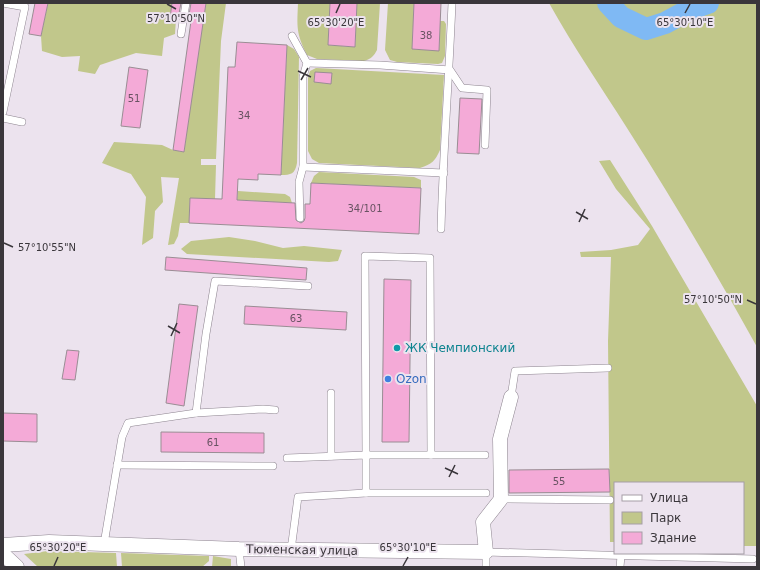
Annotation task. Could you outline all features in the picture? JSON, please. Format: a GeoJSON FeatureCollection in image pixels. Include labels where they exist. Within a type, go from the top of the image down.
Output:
{"type":"FeatureCollection","features":[{"type":"Feature","properties":{"kind":"street"},"geometry":{"type":"LineString","coordinates":[[486,552],[483,522],[501,498],[500,440],[511,397]]}},
{"type":"Feature","properties":{"kind":"street","name":"Тюменская улица"},"geometry":{"type":"LineString","coordinates":[[3,545],[49,542],[239,549],[486,552]]}},
{"type":"Feature","properties":{"kind":"street"},"geometry":{"type":"LineString","coordinates":[[3,554],[17,567]]}},
{"type":"Feature","properties":{"kind":"lane"},"geometry":{"type":"LineString","coordinates":[[3,3],[25,5],[3,112]]}},
{"type":"Feature","properties":{"kind":"lane"},"geometry":{"type":"LineString","coordinates":[[181,34],[186,3]]}},
{"type":"Feature","properties":{"kind":"lane"},"geometry":{"type":"LineString","coordinates":[[441,229],[450,70],[452,3]]}},
{"type":"Feature","properties":{"kind":"lane"},"geometry":{"type":"LineString","coordinates":[[292,36],[307,63],[303,78],[303,167],[299,182],[300,218]]}},
{"type":"Feature","properties":{"kind":"lane"},"geometry":{"type":"LineString","coordinates":[[307,63],[380,65],[450,70]]}},
{"type":"Feature","properties":{"kind":"lane"},"geometry":{"type":"LineString","coordinates":[[450,70],[462,88],[487,90],[485,144]]}},
{"type":"Feature","properties":{"kind":"lane"},"geometry":{"type":"LineString","coordinates":[[3,118],[22,122]]}},
{"type":"Feature","properties":{"kind":"lane"},"geometry":{"type":"LineString","coordinates":[[303,167],[444,173]]}},
{"type":"Feature","properties":{"kind":"lane"},"geometry":{"type":"LineString","coordinates":[[366,493],[366,256],[430,258],[431,455]]}},
{"type":"Feature","properties":{"kind":"lane"},"geometry":{"type":"LineString","coordinates":[[196,413],[206,334],[215,280],[308,286]]}},
{"type":"Feature","properties":{"kind":"lane"},"geometry":{"type":"LineString","coordinates":[[511,397],[515,371],[608,368]]}},
{"type":"Feature","properties":{"kind":"lane"},"geometry":{"type":"LineString","coordinates":[[330,456],[331,393]]}},
{"type":"Feature","properties":{"kind":"lane"},"geometry":{"type":"LineString","coordinates":[[104,544],[122,437],[128,423],[196,413],[263,409],[275,410]]}},
{"type":"Feature","properties":{"kind":"lane"},"geometry":{"type":"LineString","coordinates":[[287,458],[366,455],[485,455]]}},
{"type":"Feature","properties":{"kind":"lane"},"geometry":{"type":"LineString","coordinates":[[117,465],[273,466]]}},
{"type":"Feature","properties":{"kind":"lane"},"geometry":{"type":"LineString","coordinates":[[292,550],[298,497],[366,493],[486,493]]}},
{"type":"Feature","properties":{"kind":"lane"},"geometry":{"type":"LineString","coordinates":[[501,498],[610,500]]}},
{"type":"Feature","properties":{"kind":"lane"},"geometry":{"type":"LineString","coordinates":[[239,549],[241,567]]}},
{"type":"Feature","properties":{"kind":"lane"},"geometry":{"type":"LineString","coordinates":[[486,567],[486,552],[753,559]]}},
{"type":"Feature","properties":{"kind":"lane"},"geometry":{"type":"LineString","coordinates":[[620,567],[621,556]]}},
{"type":"Feature","properties":{"kind":"green space"},"geometry":{"type":"Polygon","coordinates":[[[48,3],[172,3],[170,17],[176,19],[175,34],[164,38],[162,56],[136,53],[100,65],[95,74],[78,71],[80,56],[62,57],[42,51],[41,36],[48,3]]]}},
{"type":"Feature","properties":{"kind":"green space"},"geometry":{"type":"Polygon","coordinates":[[[206,3],[226,3],[221,41],[216,159],[201,159],[201,165],[216,165],[215,199],[190,198],[189,223],[180,223],[178,236],[174,244],[168,245],[179,178],[161,177],[163,202],[155,211],[153,238],[142,245],[146,197],[131,174],[102,163],[114,142],[162,145],[173,150],[184,152],[191,102],[180,100],[181,91],[192,92],[206,3]]]}},
{"type":"Feature","properties":{"kind":"green space"},"geometry":{"type":"Polygon","coordinates":[[[298,3],[330,3],[328,45],[355,47],[357,3],[380,3],[377,50],[375,54],[364,61],[317,59],[307,55],[298,30],[298,3]]]}},
{"type":"Feature","properties":{"kind":"green space"},"geometry":{"type":"Polygon","coordinates":[[[388,3],[414,3],[412,49],[439,50],[440,21],[444,21],[446,24],[445,56],[442,63],[397,62],[390,60],[385,50],[388,3]]]}},
{"type":"Feature","properties":{"kind":"green space"},"geometry":{"type":"Polygon","coordinates":[[[549,3],[757,3],[757,347],[678,209],[577,51],[549,3]]]}},
{"type":"Feature","properties":{"kind":"green space"},"geometry":{"type":"Polygon","coordinates":[[[287,45],[294,49],[299,57],[297,163],[294,172],[287,175],[281,175],[287,45]]]}},
{"type":"Feature","properties":{"kind":"green space"},"geometry":{"type":"Polygon","coordinates":[[[316,68],[444,75],[440,150],[435,159],[420,168],[319,163],[312,159],[308,151],[308,78],[310,71],[316,68]]]}},
{"type":"Feature","properties":{"kind":"green space"},"geometry":{"type":"Polygon","coordinates":[[[610,160],[652,226],[757,406],[757,546],[744,546],[744,482],[614,482],[614,542],[610,542],[608,341],[611,257],[581,257],[580,252],[611,250],[638,245],[650,229],[616,189],[599,161],[610,160]]]}},
{"type":"Feature","properties":{"kind":"green space"},"geometry":{"type":"Polygon","coordinates":[[[319,172],[414,177],[421,180],[421,188],[311,183],[314,176],[319,172]]]}},
{"type":"Feature","properties":{"kind":"green space"},"geometry":{"type":"Polygon","coordinates":[[[238,191],[285,194],[290,197],[292,203],[237,200],[238,191]]]}},
{"type":"Feature","properties":{"kind":"green space"},"geometry":{"type":"Polygon","coordinates":[[[229,237],[255,241],[283,248],[304,246],[342,250],[338,261],[329,262],[187,254],[181,249],[191,241],[229,237]]]}},
{"type":"Feature","properties":{"kind":"green space"},"geometry":{"type":"Polygon","coordinates":[[[48,551],[116,553],[117,567],[38,567],[24,554],[48,551]]]}},
{"type":"Feature","properties":{"kind":"green space"},"geometry":{"type":"Polygon","coordinates":[[[121,553],[209,556],[209,561],[202,567],[122,567],[121,553]]]}},
{"type":"Feature","properties":{"kind":"green space"},"geometry":{"type":"Polygon","coordinates":[[[213,556],[231,559],[231,567],[212,567],[213,556]]]}},
{"type":"Feature","properties":{"kind":"building"},"geometry":{"type":"Polygon","coordinates":[[[35,3],[48,3],[41,36],[29,34],[35,3]]]}},
{"type":"Feature","properties":{"kind":"building"},"geometry":{"type":"Polygon","coordinates":[[[172,3],[181,3],[178,19],[170,18],[172,3]]]}},
{"type":"Feature","properties":{"kind":"building"},"geometry":{"type":"Polygon","coordinates":[[[191,3],[206,3],[184,152],[173,150],[191,21],[188,21],[191,3]]]}},
{"type":"Feature","properties":{"kind":"building"},"geometry":{"type":"Polygon","coordinates":[[[330,3],[357,3],[355,47],[328,45],[330,3]]]}},
{"type":"Feature","properties":{"kind":"building"},"geometry":{"type":"Polygon","coordinates":[[[414,3],[441,3],[439,51],[412,49],[414,3]]]}},
{"type":"Feature","properties":{"kind":"building"},"geometry":{"type":"Polygon","coordinates":[[[237,42],[287,45],[281,175],[258,174],[258,180],[238,179],[237,200],[295,203],[296,220],[301,223],[305,218],[305,204],[310,204],[311,183],[421,188],[419,234],[189,223],[190,198],[222,199],[228,67],[235,67],[237,42]]]}},
{"type":"Feature","properties":{"kind":"building"},"geometry":{"type":"Polygon","coordinates":[[[129,67],[148,70],[140,128],[121,126],[129,67]]]}},
{"type":"Feature","properties":{"kind":"building"},"geometry":{"type":"Polygon","coordinates":[[[315,72],[332,73],[331,84],[314,82],[315,72]]]}},
{"type":"Feature","properties":{"kind":"building"},"geometry":{"type":"Polygon","coordinates":[[[460,98],[482,99],[479,154],[457,153],[460,98]]]}},
{"type":"Feature","properties":{"kind":"building"},"geometry":{"type":"Polygon","coordinates":[[[166,257],[307,268],[306,280],[165,270],[166,257]]]}},
{"type":"Feature","properties":{"kind":"building","name":"ЖК Чемпионский"},"geometry":{"type":"Polygon","coordinates":[[[384,279],[411,280],[409,442],[382,442],[384,279]]]}},
{"type":"Feature","properties":{"kind":"building"},"geometry":{"type":"Polygon","coordinates":[[[179,304],[198,306],[184,406],[166,403],[179,304]]]}},
{"type":"Feature","properties":{"kind":"building"},"geometry":{"type":"Polygon","coordinates":[[[245,306],[347,312],[346,330],[244,324],[245,306]]]}},
{"type":"Feature","properties":{"kind":"building"},"geometry":{"type":"Polygon","coordinates":[[[67,350],[79,351],[75,380],[62,379],[67,350]]]}},
{"type":"Feature","properties":{"kind":"building"},"geometry":{"type":"Polygon","coordinates":[[[3,413],[37,414],[37,442],[3,441],[3,413]]]}},
{"type":"Feature","properties":{"kind":"building"},"geometry":{"type":"Polygon","coordinates":[[[161,432],[264,433],[264,453],[161,452],[161,432]]]}},
{"type":"Feature","properties":{"kind":"building"},"geometry":{"type":"Polygon","coordinates":[[[609,469],[610,492],[509,493],[509,470],[609,469]]]}},
{"type":"Feature","properties":{"kind":"waterway"},"geometry":{"type":"LineString","coordinates":[[608,3],[621,17],[646,29],[665,23],[691,9],[708,3]]}},
{"type":"Feature","properties":{"kind":"place","name":"ЖК Чемпионский"},"geometry":{"type":"Point","coordinates":[397,348]}},
{"type":"Feature","properties":{"kind":"place","name":"Ozon"},"geometry":{"type":"Point","coordinates":[388,379]}}]}
